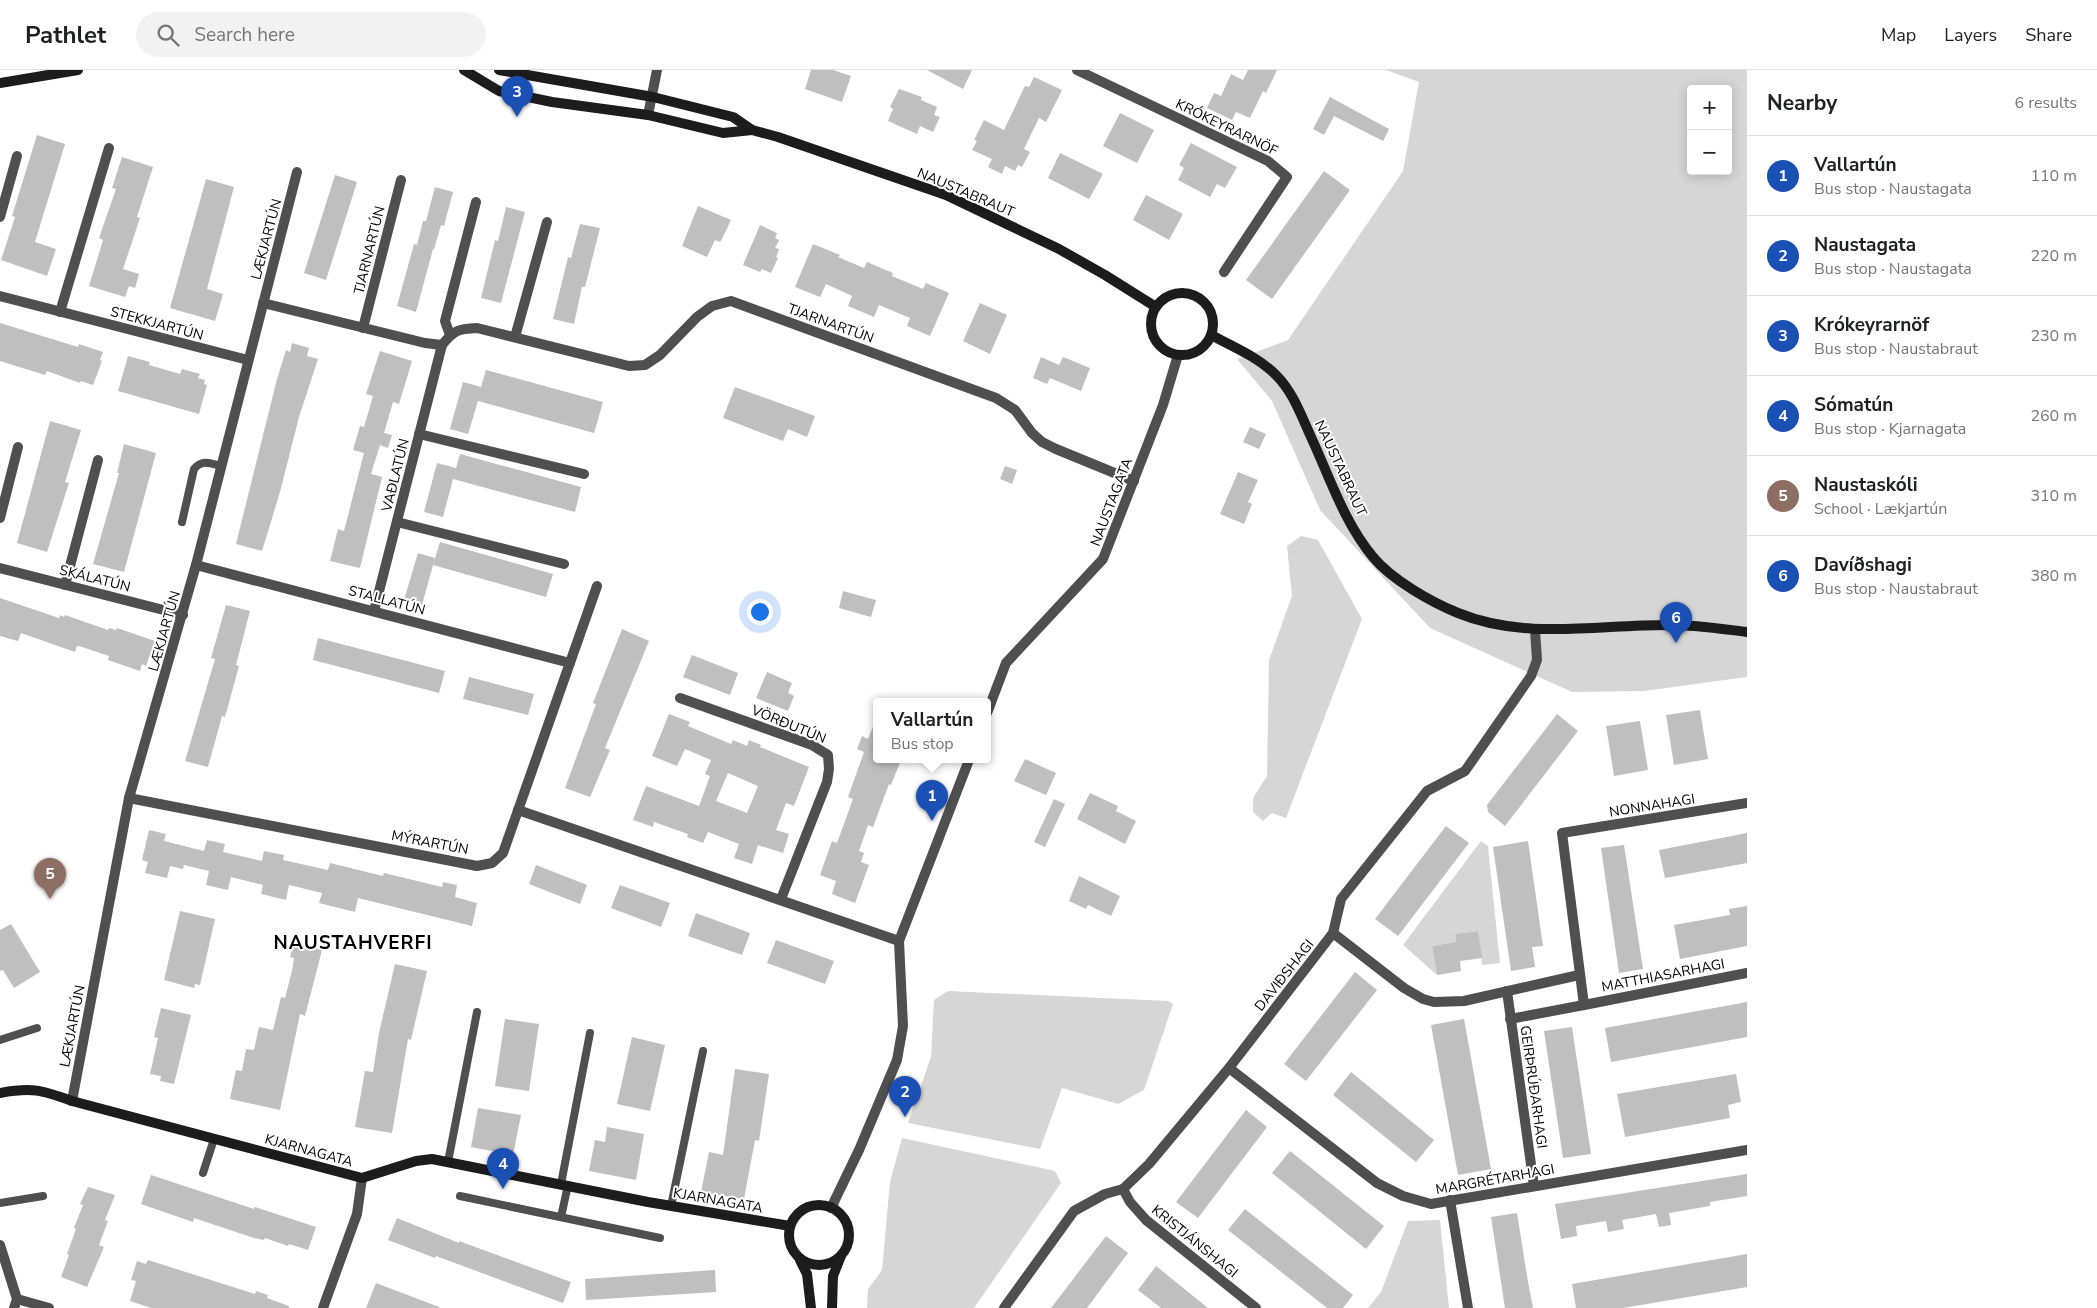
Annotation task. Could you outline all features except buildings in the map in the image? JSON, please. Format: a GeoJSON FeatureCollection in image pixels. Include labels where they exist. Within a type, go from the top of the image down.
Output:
{"type":"FeatureCollection","features":[{"type":"Feature","properties":{"kind":"street"},"geometry":{"type":"LineString","coordinates":[[0,83],[78,70]]}},
{"type":"Feature","properties":{"kind":"street","name":"NAUSTABRAUT"},"geometry":{"type":"LineString","coordinates":[[464,70],[499,91],[552,102],[648,115],[723,133],[752,130]]}},
{"type":"Feature","properties":{"kind":"street","name":"NAUSTABRAUT"},"geometry":{"type":"LineString","coordinates":[[499,70],[653,97],[733,117],[752,130],[946,196],[1059,249],[1106,275],[1156,307]]}},
{"type":"Feature","properties":{"kind":"street"},"geometry":{"type":"LineString","coordinates":[[648,115],[657,70]]}},
{"type":"Feature","properties":{"kind":"street","name":"KRÓKEYRARNÖF"},"geometry":{"type":"LineString","coordinates":[[1077,70],[1268,161],[1287,177],[1224,272]]}},
{"type":"Feature","properties":{"kind":"street"},"geometry":{"type":"LineString","coordinates":[[60,312],[109,148]]}},
{"type":"Feature","properties":{"kind":"street"},"geometry":{"type":"LineString","coordinates":[[0,217],[17,156]]}},
{"type":"Feature","properties":{"kind":"street","name":"LÆKJARTÚN"},"geometry":{"type":"LineString","coordinates":[[72,1101],[129,798],[196,565],[297,172]]}},
{"type":"Feature","properties":{"kind":"street","name":"TJARNARTÚN"},"geometry":{"type":"LineString","coordinates":[[363,328],[401,180]]}},
{"type":"Feature","properties":{"kind":"street"},"geometry":{"type":"LineString","coordinates":[[263,303],[442,346],[450,335],[445,321],[476,202]]}},
{"type":"Feature","properties":{"kind":"street"},"geometry":{"type":"LineString","coordinates":[[515,338],[547,222]]}},
{"type":"Feature","properties":{"kind":"street"},"geometry":{"type":"LineString","coordinates":[[1182,293],[1196,296],[1208,306],[1212,315],[1211,335],[1202,348],[1186,355],[1168,352],[1160,346],[1154,337],[1151,327],[1156,307],[1172,294],[1182,293]]}},
{"type":"Feature","properties":{"kind":"street","name":"STEKKJARTÚN"},"geometry":{"type":"LineString","coordinates":[[0,296],[248,360]]}},
{"type":"Feature","properties":{"kind":"street","name":"TJARNARTÚN"},"geometry":{"type":"LineString","coordinates":[[450,335],[460,328],[477,328],[629,366],[645,366],[660,355],[697,317],[712,306],[732,302],[996,398],[1015,410],[1032,433],[1042,442],[1134,481]]}},
{"type":"Feature","properties":{"kind":"street","name":"NAUSTABRAUT"},"geometry":{"type":"LineString","coordinates":[[1211,335],[1276,374],[1298,409],[1344,512],[1374,558],[1387,571],[1426,597],[1459,613],[1492,623],[1535,630],[1672,625],[1747,632]]}},
{"type":"Feature","properties":{"kind":"street","name":"VAÐLATÚN"},"geometry":{"type":"LineString","coordinates":[[374,611],[442,346]]}},
{"type":"Feature","properties":{"kind":"street","name":"NAUSTAGATA"},"geometry":{"type":"LineString","coordinates":[[991,702],[1006,663],[1103,559],[1163,405],[1178,355]]}},
{"type":"Feature","properties":{"kind":"street"},"geometry":{"type":"LineString","coordinates":[[419,434],[584,474]]}},
{"type":"Feature","properties":{"kind":"street"},"geometry":{"type":"LineString","coordinates":[[0,518],[18,447]]}},
{"type":"Feature","properties":{"kind":"street"},"geometry":{"type":"LineString","coordinates":[[65,585],[98,460]]}},
{"type":"Feature","properties":{"kind":"street"},"geometry":{"type":"LineString","coordinates":[[397,522],[564,564]]}},
{"type":"Feature","properties":{"kind":"street","name":"STALLATÚN"},"geometry":{"type":"LineString","coordinates":[[196,565],[570,663]]}},
{"type":"Feature","properties":{"kind":"street","name":"SKÁLATÚN"},"geometry":{"type":"LineString","coordinates":[[0,568],[182,615]]}},
{"type":"Feature","properties":{"kind":"street","name":"MÝRARTÚN"},"geometry":{"type":"LineString","coordinates":[[129,798],[477,866],[492,863],[502,853],[597,586]]}},
{"type":"Feature","properties":{"kind":"street","name":"DAVIÐSHAGI"},"geometry":{"type":"LineString","coordinates":[[1004,1308],[1074,1211],[1099,1196],[1123,1189],[1141,1174],[1229,1068],[1333,933],[1340,899],[1427,791],[1465,771],[1530,676],[1537,660],[1535,630]]}},
{"type":"Feature","properties":{"kind":"street","name":"VÖRÐUTÚN"},"geometry":{"type":"LineString","coordinates":[[680,698],[812,745],[828,755],[827,782],[781,899]]}},
{"type":"Feature","properties":{"kind":"street"},"geometry":{"type":"LineString","coordinates":[[831,1208],[859,1150],[897,1060],[903,1026],[899,941],[968,763]]}},
{"type":"Feature","properties":{"kind":"street","name":"NONNAHAGI"},"geometry":{"type":"LineString","coordinates":[[1580,975],[1562,833],[1747,803]]}},
{"type":"Feature","properties":{"kind":"street"},"geometry":{"type":"LineString","coordinates":[[518,810],[899,941]]}},
{"type":"Feature","properties":{"kind":"street"},"geometry":{"type":"LineString","coordinates":[[1333,933],[1404,988],[1423,999],[1439,1002],[1454,1002],[1580,975]]}},
{"type":"Feature","properties":{"kind":"street","name":"MATTHIASARHAGI"},"geometry":{"type":"LineString","coordinates":[[1510,1019],[1747,973]]}},
{"type":"Feature","properties":{"kind":"street","name":"MATTHIASARHAGI"},"geometry":{"type":"LineString","coordinates":[[1580,975],[1584,1005]]}},
{"type":"Feature","properties":{"kind":"street","name":"GEIRÞRÚÐARHAGI"},"geometry":{"type":"LineString","coordinates":[[1506,991],[1534,1186]]}},
{"type":"Feature","properties":{"kind":"street","name":"MARGRÉTARHAGI"},"geometry":{"type":"LineString","coordinates":[[1229,1068],[1377,1182],[1402,1196],[1430,1204],[1747,1150]]}},
{"type":"Feature","properties":{"kind":"street","name":"KJARNAGATA"},"geometry":{"type":"LineString","coordinates":[[0,1093],[21,1089],[43,1090],[72,1101],[362,1178],[424,1160],[448,1162],[671,1206],[790,1226]]}},
{"type":"Feature","properties":{"kind":"street"},"geometry":{"type":"LineString","coordinates":[[323,1308],[356,1214],[362,1178]]}},
{"type":"Feature","properties":{"kind":"street","name":"KRISTJÁNSHAGI"},"geometry":{"type":"LineString","coordinates":[[1123,1189],[1130,1202],[1146,1220],[1256,1308]]}},
{"type":"Feature","properties":{"kind":"street"},"geometry":{"type":"LineString","coordinates":[[1450,1200],[1468,1308]]}},
{"type":"Feature","properties":{"kind":"street"},"geometry":{"type":"LineString","coordinates":[[811,1308],[807,1274],[790,1244],[788,1235],[790,1226],[800,1212],[816,1205],[831,1208],[842,1216],[847,1225],[849,1235],[847,1245],[833,1276],[832,1308]]}},
{"type":"Feature","properties":{"kind":"street"},"geometry":{"type":"LineString","coordinates":[[1,1251],[16,1304],[49,1308]]}},
{"type":"Feature","properties":{"kind":"street"},"geometry":{"type":"LineString","coordinates":[[800,1259],[817,1265],[826,1264],[842,1254]]}},
{"type":"Feature","properties":{"kind":"lane"},"geometry":{"type":"LineString","coordinates":[[182,522],[194,469],[198,464],[205,462],[222,466]]}},
{"type":"Feature","properties":{"kind":"lane"},"geometry":{"type":"LineString","coordinates":[[448,1162],[477,1012]]}},
{"type":"Feature","properties":{"kind":"lane"},"geometry":{"type":"LineString","coordinates":[[0,1040],[36,1028]]}},
{"type":"Feature","properties":{"kind":"lane"},"geometry":{"type":"LineString","coordinates":[[561,1217],[564,1184],[590,1034]]}},
{"type":"Feature","properties":{"kind":"lane"},"geometry":{"type":"LineString","coordinates":[[671,1206],[703,1051]]}},
{"type":"Feature","properties":{"kind":"lane"},"geometry":{"type":"LineString","coordinates":[[202,1173],[214,1139]]}},
{"type":"Feature","properties":{"kind":"lane"},"geometry":{"type":"LineString","coordinates":[[0,1203],[42,1196]]}},
{"type":"Feature","properties":{"kind":"lane"},"geometry":{"type":"LineString","coordinates":[[460,1196],[660,1238]]}},
{"type":"Feature","properties":{"kind":"shaded area"},"geometry":{"type":"Polygon","coordinates":[[[1386,70],[1747,70],[1747,677],[1644,691],[1572,692],[1430,628],[1320,510],[1272,401],[1237,359],[1288,340],[1403,171],[1419,82],[1386,70]]]}},
{"type":"Feature","properties":{"kind":"shaded area"},"geometry":{"type":"Polygon","coordinates":[[[1301,536],[1318,540],[1362,619],[1286,818],[1272,813],[1263,821],[1253,812],[1253,798],[1267,776],[1269,660],[1292,596],[1287,546],[1301,536]]]}},
{"type":"Feature","properties":{"kind":"shaded area"},"geometry":{"type":"Polygon","coordinates":[[[1481,841],[1488,846],[1500,963],[1482,965],[1478,931],[1455,934],[1456,942],[1432,946],[1437,975],[1403,945],[1481,841]]]}},
{"type":"Feature","properties":{"kind":"shaded area"},"geometry":{"type":"Polygon","coordinates":[[[948,991],[1168,1001],[1173,1004],[1144,1090],[1118,1104],[1062,1088],[1040,1149],[908,1123],[931,1057],[934,1000],[948,991]]]}},
{"type":"Feature","properties":{"kind":"shaded area"},"geometry":{"type":"Polygon","coordinates":[[[902,1138],[1055,1171],[1061,1183],[974,1308],[867,1308],[868,1289],[882,1270],[890,1182],[902,1138]]]}},
{"type":"Feature","properties":{"kind":"shaded area"},"geometry":{"type":"Polygon","coordinates":[[[1440,1220],[1449,1308],[1368,1308],[1381,1292],[1408,1221],[1440,1220]]]}},
{"type":"Feature","properties":{"kind":"place","name":"Krókeyrarnöf"},"geometry":{"type":"Point","coordinates":[517,117]}},
{"type":"Feature","properties":{"kind":"place","name":"Davíðshagi"},"geometry":{"type":"Point","coordinates":[1676,643]}},
{"type":"Feature","properties":{"kind":"place","name":"Vallartún"},"geometry":{"type":"Point","coordinates":[932,821]}},
{"type":"Feature","properties":{"kind":"place","name":"Naustaskóli"},"geometry":{"type":"Point","coordinates":[50,899]}},
{"type":"Feature","properties":{"kind":"place","name":"Naustagata"},"geometry":{"type":"Point","coordinates":[905,1117]}},
{"type":"Feature","properties":{"kind":"place","name":"Sómatún"},"geometry":{"type":"Point","coordinates":[503,1189]}},
{"type":"Feature","properties":{"kind":"district","name":"NAUSTAHVERFI"},"geometry":{"type":"Point","coordinates":[353,942]}}]}
